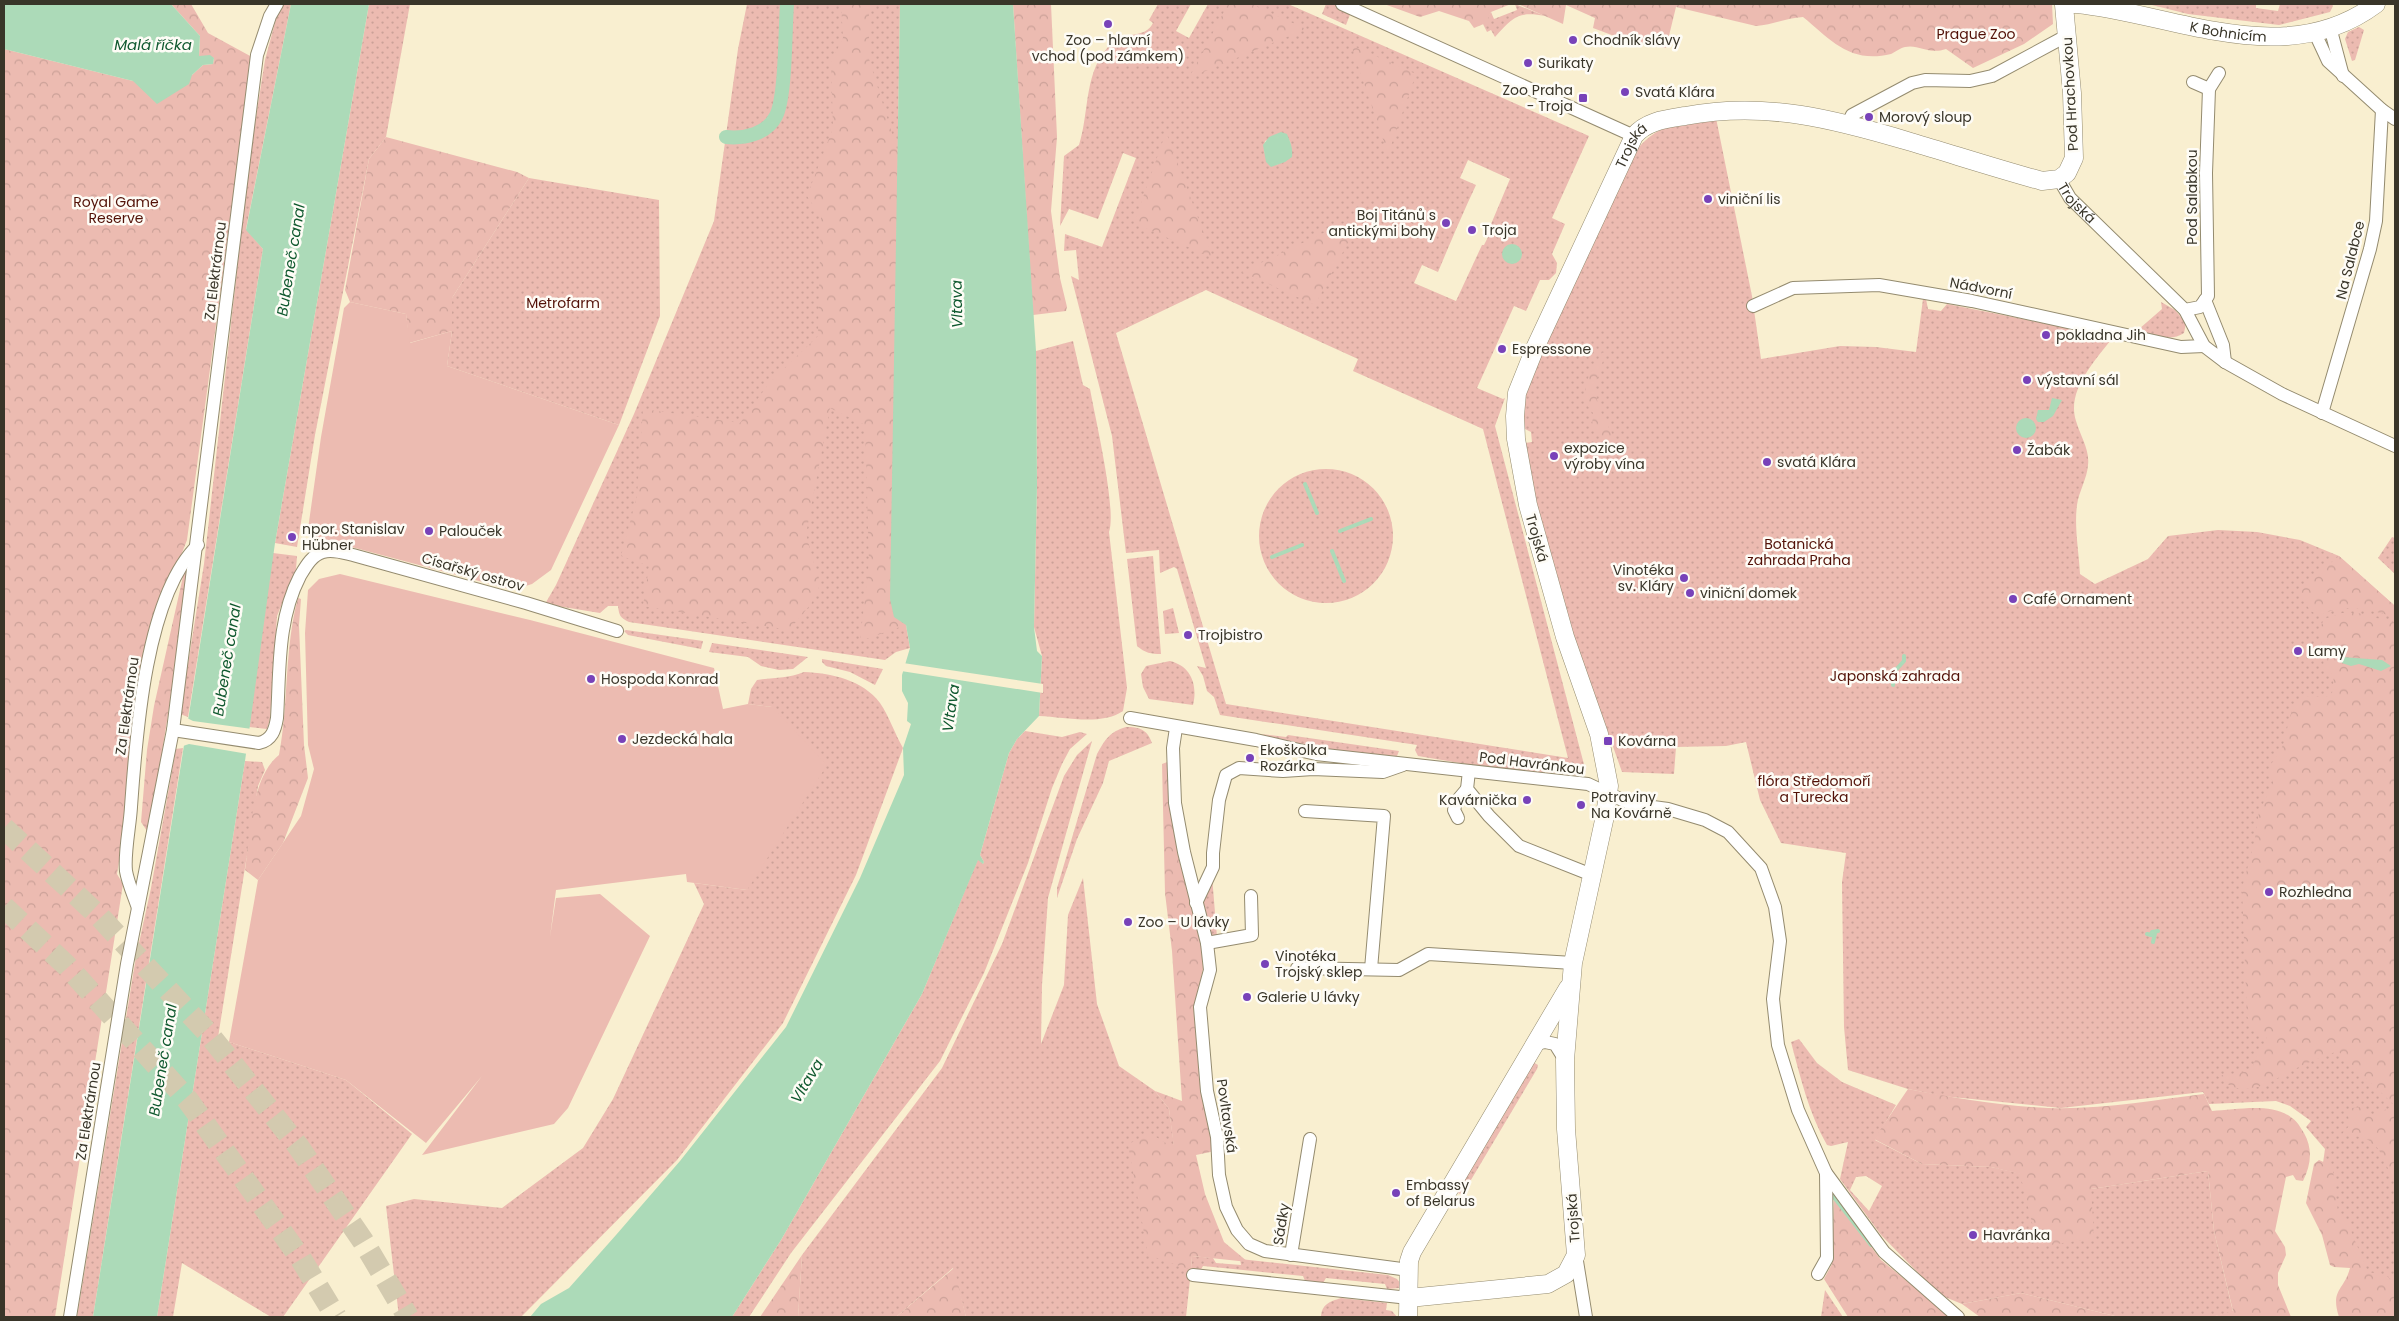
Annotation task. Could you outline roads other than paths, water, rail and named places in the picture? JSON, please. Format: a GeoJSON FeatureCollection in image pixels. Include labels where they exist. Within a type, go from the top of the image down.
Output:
{"type":"FeatureCollection","features":[{"type":"Feature","properties":{"kind":"street","name":"Za Elektrárnou"},"geometry":{"type":"LineString","coordinates":[[70,1317],[127,964],[175,730],[257,55],[270,16],[277,4]]}},
{"type":"Feature","properties":{"kind":"street"},"geometry":{"type":"LineString","coordinates":[[1342,4],[1634,136]]}},
{"type":"Feature","properties":{"kind":"street","name":"K Bohnicím"},"geometry":{"type":"LineString","coordinates":[[2069,4],[2108,7],[2220,33],[2254,37],[2322,29],[2376,4]]}},
{"type":"Feature","properties":{"kind":"street","name":"Pod Hrachovkou"},"geometry":{"type":"LineString","coordinates":[[2059,179],[2067,173],[2074,158],[2068,35],[2069,4]]}},
{"type":"Feature","properties":{"kind":"street"},"geometry":{"type":"LineString","coordinates":[[2322,29],[2343,76],[2395,119]]}},
{"type":"Feature","properties":{"kind":"street"},"geometry":{"type":"LineString","coordinates":[[1848,124],[1852,115],[1912,83],[1925,80],[1970,81],[1992,76],[2068,35]]}},
{"type":"Feature","properties":{"kind":"street","name":"Pod Salabkou"},"geometry":{"type":"LineString","coordinates":[[2205,300],[2208,296],[2206,173],[2209,89],[2219,73]]}},
{"type":"Feature","properties":{"kind":"street"},"geometry":{"type":"LineString","coordinates":[[2193,82],[2209,89]]}},
{"type":"Feature","properties":{"kind":"street","name":"Trojská"},"geometry":{"type":"LineString","coordinates":[[1409,1298],[1548,1284],[1566,1274],[1576,1256],[1566,1129],[1565,1060],[1572,972],[1609,794],[1606,765],[1599,734],[1565,637],[1528,505],[1516,439],[1515,416],[1517,393],[1535,348],[1634,136],[1640,128],[1661,120],[1715,110],[1786,112],[1848,124],[2042,182],[2059,179],[2070,198],[2185,310],[2204,346],[2225,362],[2282,394],[2395,446]]}},
{"type":"Feature","properties":{"kind":"street","name":"Na Salabce"},"geometry":{"type":"LineString","coordinates":[[2322,413],[2370,249],[2376,221],[2382,110]]}},
{"type":"Feature","properties":{"kind":"street","name":"Nádvorní"},"geometry":{"type":"LineString","coordinates":[[1753,306],[1793,288],[1879,285],[1972,301],[2181,347],[2204,346]]}},
{"type":"Feature","properties":{"kind":"street"},"geometry":{"type":"LineString","coordinates":[[2185,310],[2200,307],[2205,300]]}},
{"type":"Feature","properties":{"kind":"street"},"geometry":{"type":"LineString","coordinates":[[2205,300],[2224,345],[2225,362]]}},
{"type":"Feature","properties":{"kind":"street","name":"Za Elektrárnou"},"geometry":{"type":"LineString","coordinates":[[138,910],[126,871],[140,709],[149,654],[167,597],[185,560],[198,545]]}},
{"type":"Feature","properties":{"kind":"street","name":"Císařský ostrov"},"geometry":{"type":"LineString","coordinates":[[175,730],[259,743],[270,738],[276,726],[282,629],[291,594],[305,567],[316,555],[324,551],[336,551],[363,557],[617,631]]}},
{"type":"Feature","properties":{"kind":"street"},"geometry":{"type":"LineString","coordinates":[[1130,718],[1176,728]]}},
{"type":"Feature","properties":{"kind":"street","name":"Pod Havránkou"},"geometry":{"type":"LineString","coordinates":[[1176,728],[1256,740],[1316,754],[1588,784],[1631,804],[1668,809],[1705,820],[1728,832],[1761,868],[1775,907],[1780,941],[1773,998],[1778,1045],[1798,1110],[1826,1173],[1884,1252],[1958,1317]]}},
{"type":"Feature","properties":{"kind":"street","name":"Povltavská"},"geometry":{"type":"LineString","coordinates":[[1176,728],[1173,748],[1175,803],[1196,903],[1207,943],[1210,970],[1200,1007],[1207,1091],[1217,1137],[1219,1175],[1226,1207],[1237,1230],[1250,1244],[1265,1251],[1291,1255]]}},
{"type":"Feature","properties":{"kind":"street","name":"Pod Havránkou"},"geometry":{"type":"LineString","coordinates":[[1196,903],[1213,867],[1219,800],[1226,775],[1238,768],[1283,771],[1313,769],[1383,772],[1408,763]]}},
{"type":"Feature","properties":{"kind":"street"},"geometry":{"type":"LineString","coordinates":[[1458,818],[1454,810],[1456,802],[1467,790],[1469,770]]}},
{"type":"Feature","properties":{"kind":"street"},"geometry":{"type":"LineString","coordinates":[[1467,790],[1489,816],[1519,846],[1592,875]]}},
{"type":"Feature","properties":{"kind":"street"},"geometry":{"type":"LineString","coordinates":[[1305,811],[1384,816],[1372,969]]}},
{"type":"Feature","properties":{"kind":"street"},"geometry":{"type":"LineString","coordinates":[[1207,943],[1252,935],[1251,896]]}},
{"type":"Feature","properties":{"kind":"street"},"geometry":{"type":"LineString","coordinates":[[1297,968],[1399,970],[1428,954],[1572,972]]}},
{"type":"Feature","properties":{"kind":"street","name":"Trojská"},"geometry":{"type":"LineString","coordinates":[[1408,1317],[1409,1270],[1412,1252],[1535,1044],[1572,972]]}},
{"type":"Feature","properties":{"kind":"street"},"geometry":{"type":"LineString","coordinates":[[1535,1044],[1545,1042],[1554,1044],[1565,1060]]}},
{"type":"Feature","properties":{"kind":"street","name":"Sádky"},"geometry":{"type":"LineString","coordinates":[[1310,1139],[1291,1255],[1409,1270]]}},
{"type":"Feature","properties":{"kind":"street","name":"Pod Havránkou"},"geometry":{"type":"LineString","coordinates":[[1818,1274],[1827,1258],[1826,1173]]}},
{"type":"Feature","properties":{"kind":"street"},"geometry":{"type":"LineString","coordinates":[[1576,1256],[1586,1317]]}},
{"type":"Feature","properties":{"kind":"street"},"geometry":{"type":"LineString","coordinates":[[1193,1275],[1409,1298]]}},
{"type":"Feature","properties":{"kind":"water","name":"Malá říčka"},"geometry":{"type":"Polygon","coordinates":[[[4,4],[171,4],[200,36],[199,56],[210,55],[214,58],[213,64],[203,65],[192,75],[189,84],[157,104],[133,81],[4,49],[4,4]]]}},
{"type":"Feature","properties":{"kind":"water","name":"Bubeneč canal"},"geometry":{"type":"Polygon","coordinates":[[[291,4],[369,4],[275,543],[245,761],[157,1317],[93,1317],[263,249],[246,230],[291,4]]]}},
{"type":"Feature","properties":{"kind":"water","name":"Vltava"},"geometry":{"type":"Polygon","coordinates":[[[900,4],[1013,4],[1036,351],[1037,485],[1034,627],[1037,651],[1042,656],[1039,716],[1017,739],[1009,753],[980,855],[984,862],[983,864],[978,860],[922,994],[781,1240],[732,1317],[530,1317],[541,1304],[569,1288],[616,1235],[680,1161],[786,1027],[860,878],[904,775],[903,748],[911,724],[907,721],[908,703],[902,691],[902,675],[910,648],[906,625],[894,617],[890,599],[900,4]]]}},
{"type":"Feature","properties":{"kind":"water"},"geometry":{"type":"Polygon","coordinates":[[[1281,132],[1287,134],[1292,147],[1292,157],[1285,162],[1271,167],[1266,162],[1263,145],[1269,137],[1281,132]]]}},
{"type":"Feature","properties":{"kind":"water"},"geometry":{"type":"Polygon","coordinates":[[[1512,244],[1519,247],[1522,254],[1519,261],[1512,264],[1505,261],[1502,254],[1505,247],[1512,244]]]}},
{"type":"Feature","properties":{"kind":"water"},"geometry":{"type":"Polygon","coordinates":[[[2052,398],[2062,400],[2053,416],[2044,422],[2038,422],[2036,419],[2038,410],[2049,410],[2052,398]]]}},
{"type":"Feature","properties":{"kind":"water"},"geometry":{"type":"Polygon","coordinates":[[[2022,418],[2030,418],[2036,424],[2036,432],[2030,438],[2022,438],[2016,432],[2016,424],[2022,418]]]}},
{"type":"Feature","properties":{"kind":"water"},"geometry":{"type":"Polygon","coordinates":[[[2342,657],[2382,660],[2391,666],[2381,671],[2359,664],[2351,666],[2342,663],[2342,657]]]}},
{"type":"Feature","properties":{"kind":"waterway"},"geometry":{"type":"LineString","coordinates":[[726,137],[754,134],[767,127],[776,116],[782,94],[787,4]]}},
{"type":"Feature","properties":{"kind":"waterway"},"geometry":{"type":"LineString","coordinates":[[1305,484],[1317,513]]}},
{"type":"Feature","properties":{"kind":"waterway"},"geometry":{"type":"LineString","coordinates":[[1340,531],[1371,519]]}},
{"type":"Feature","properties":{"kind":"waterway"},"geometry":{"type":"LineString","coordinates":[[1272,557],[1302,545]]}},
{"type":"Feature","properties":{"kind":"waterway"},"geometry":{"type":"LineString","coordinates":[[1332,551],[1344,581]]}},
{"type":"Feature","properties":{"kind":"waterway"},"geometry":{"type":"LineString","coordinates":[[1893,685],[1894,672],[1904,661],[1904,656]]}},
{"type":"Feature","properties":{"kind":"waterway"},"geometry":{"type":"LineString","coordinates":[[2147,934],[2151,935],[2152,932],[2158,931]]}},
{"type":"Feature","properties":{"kind":"waterway"},"geometry":{"type":"LineString","coordinates":[[2153,942],[2155,933]]}},
{"type":"Feature","properties":{"kind":"waterway"},"geometry":{"type":"LineString","coordinates":[[1833,1196],[1871,1245]]}},
{"type":"Feature","properties":{"kind":"tunnel"},"geometry":{"type":"LineString","coordinates":[[4,828],[99,916],[207,1032],[298,1146],[363,1241],[408,1317]]}},
{"type":"Feature","properties":{"kind":"tunnel"},"geometry":{"type":"LineString","coordinates":[[4,907],[67,966],[187,1099],[301,1259],[336,1317]]}},
{"type":"Feature","properties":{"kind":"place","name":"Zoo – hlavní vchod (pod zámkem)"},"geometry":{"type":"Point","coordinates":[1108,24]}},
{"type":"Feature","properties":{"kind":"place","name":"Chodník slávy"},"geometry":{"type":"Point","coordinates":[1573,40]}},
{"type":"Feature","properties":{"kind":"place","name":"Surikaty"},"geometry":{"type":"Point","coordinates":[1528,63]}},
{"type":"Feature","properties":{"kind":"place","name":"Svatá Klára"},"geometry":{"type":"Point","coordinates":[1625,92]}},
{"type":"Feature","properties":{"kind":"place","name":"Zoo Praha - Troja"},"geometry":{"type":"Point","coordinates":[1583,98]}},
{"type":"Feature","properties":{"kind":"place","name":"Morový sloup"},"geometry":{"type":"Point","coordinates":[1869,117]}},
{"type":"Feature","properties":{"kind":"place","name":"viniční lis"},"geometry":{"type":"Point","coordinates":[1708,199]}},
{"type":"Feature","properties":{"kind":"place","name":"Boj Titánů s antickými bohy"},"geometry":{"type":"Point","coordinates":[1446,223]}},
{"type":"Feature","properties":{"kind":"place","name":"Troja"},"geometry":{"type":"Point","coordinates":[1472,230]}},
{"type":"Feature","properties":{"kind":"place","name":"pokladna Jih"},"geometry":{"type":"Point","coordinates":[2046,335]}},
{"type":"Feature","properties":{"kind":"place","name":"Espressone"},"geometry":{"type":"Point","coordinates":[1502,349]}},
{"type":"Feature","properties":{"kind":"place","name":"výstavní sál"},"geometry":{"type":"Point","coordinates":[2027,380]}},
{"type":"Feature","properties":{"kind":"place","name":"Žabák"},"geometry":{"type":"Point","coordinates":[2017,450]}},
{"type":"Feature","properties":{"kind":"place","name":"expozice výroby vína"},"geometry":{"type":"Point","coordinates":[1554,456]}},
{"type":"Feature","properties":{"kind":"place","name":"svatá Klára"},"geometry":{"type":"Point","coordinates":[1767,462]}},
{"type":"Feature","properties":{"kind":"place","name":"Palouček"},"geometry":{"type":"Point","coordinates":[429,531]}},
{"type":"Feature","properties":{"kind":"place","name":"npor. Stanislav Hübner"},"geometry":{"type":"Point","coordinates":[292,537]}},
{"type":"Feature","properties":{"kind":"place","name":"Vinotéka sv. Kláry"},"geometry":{"type":"Point","coordinates":[1684,578]}},
{"type":"Feature","properties":{"kind":"place","name":"viniční domek"},"geometry":{"type":"Point","coordinates":[1690,593]}},
{"type":"Feature","properties":{"kind":"place","name":"Café Ornament"},"geometry":{"type":"Point","coordinates":[2013,599]}},
{"type":"Feature","properties":{"kind":"place","name":"Trojbistro"},"geometry":{"type":"Point","coordinates":[1188,635]}},
{"type":"Feature","properties":{"kind":"place","name":"Lamy"},"geometry":{"type":"Point","coordinates":[2298,651]}},
{"type":"Feature","properties":{"kind":"place","name":"Hospoda Konrad"},"geometry":{"type":"Point","coordinates":[591,679]}},
{"type":"Feature","properties":{"kind":"place","name":"Jezdecká hala"},"geometry":{"type":"Point","coordinates":[622,739]}},
{"type":"Feature","properties":{"kind":"place","name":"Kovárna"},"geometry":{"type":"Point","coordinates":[1608,741]}},
{"type":"Feature","properties":{"kind":"place","name":"Ekoškolka Rozárka"},"geometry":{"type":"Point","coordinates":[1250,758]}},
{"type":"Feature","properties":{"kind":"place","name":"Kavárnička"},"geometry":{"type":"Point","coordinates":[1527,800]}},
{"type":"Feature","properties":{"kind":"place","name":"Potraviny Na Kovárně"},"geometry":{"type":"Point","coordinates":[1581,805]}},
{"type":"Feature","properties":{"kind":"place","name":"Rozhledna"},"geometry":{"type":"Point","coordinates":[2269,892]}},
{"type":"Feature","properties":{"kind":"place","name":"Zoo – U lávky"},"geometry":{"type":"Point","coordinates":[1128,922]}},
{"type":"Feature","properties":{"kind":"place","name":"Vinotéka Trojský sklep"},"geometry":{"type":"Point","coordinates":[1265,964]}},
{"type":"Feature","properties":{"kind":"place","name":"Galerie U lávky"},"geometry":{"type":"Point","coordinates":[1247,997]}},
{"type":"Feature","properties":{"kind":"place","name":"Embassy of Belarus"},"geometry":{"type":"Point","coordinates":[1396,1193]}},
{"type":"Feature","properties":{"kind":"place","name":"Havránka"},"geometry":{"type":"Point","coordinates":[1973,1235]}},
{"type":"Feature","properties":{"kind":"park label","name":"Prague Zoo"},"geometry":{"type":"Point","coordinates":[1976,34]}},
{"type":"Feature","properties":{"kind":"park label","name":"Royal Game Reserve"},"geometry":{"type":"Point","coordinates":[116,210]}},
{"type":"Feature","properties":{"kind":"park label","name":"Metrofarm"},"geometry":{"type":"Point","coordinates":[563,303]}},
{"type":"Feature","properties":{"kind":"park label","name":"Botanická zahrada Praha"},"geometry":{"type":"Point","coordinates":[1799,552]}},
{"type":"Feature","properties":{"kind":"park label","name":"Japonská zahrada"},"geometry":{"type":"Point","coordinates":[1895,676]}},
{"type":"Feature","properties":{"kind":"park label","name":"flóra Středomoří a Turecka"},"geometry":{"type":"Point","coordinates":[1814,790]}}]}
